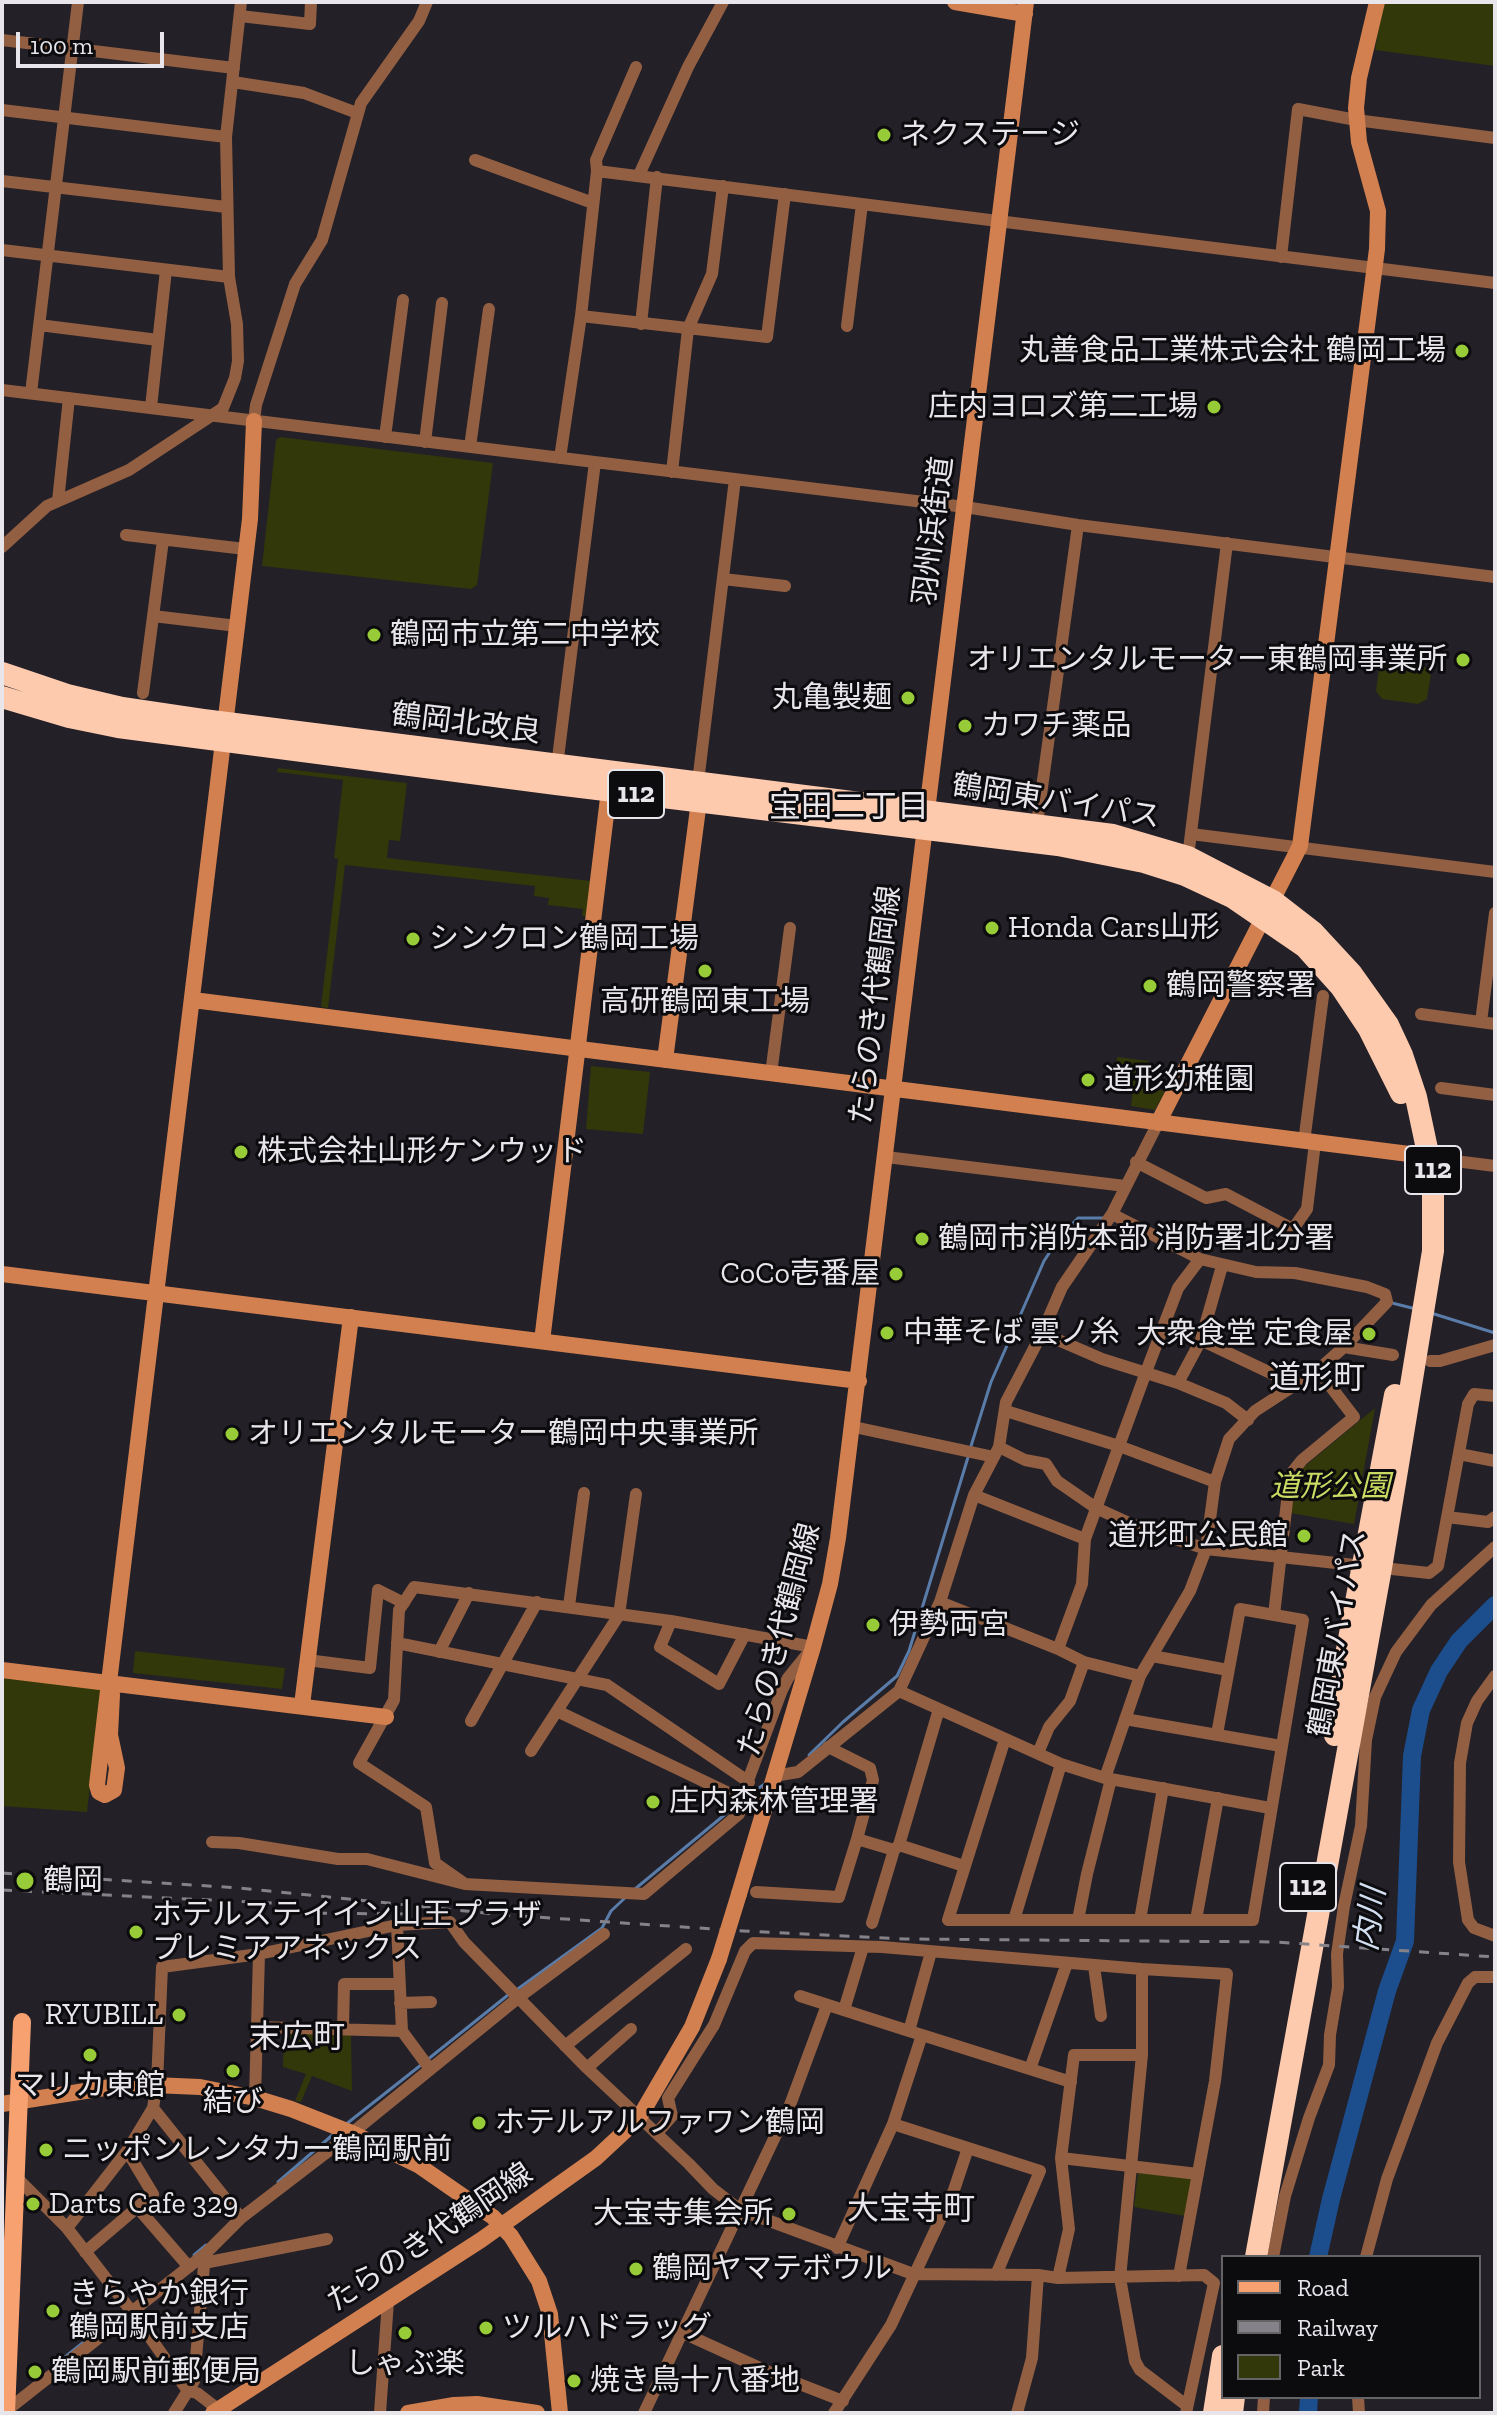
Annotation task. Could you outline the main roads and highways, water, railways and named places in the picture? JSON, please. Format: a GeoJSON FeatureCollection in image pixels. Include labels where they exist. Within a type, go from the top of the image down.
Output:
{"type":"FeatureCollection","features":[{"type":"Feature","properties":{"kind":"highway","name":"鶴岡北改良"},"geometry":{"type":"LineString","coordinates":[[2,673],[67,695],[224,732],[609,790],[699,792]]}},
{"type":"Feature","properties":{"kind":"highway","name":"鶴岡北改良"},"geometry":{"type":"LineString","coordinates":[[2,697],[69,717],[118,727],[224,732],[557,766],[699,792],[927,820]]}},
{"type":"Feature","properties":{"kind":"highway","name":"鶴岡東バイパス"},"geometry":{"type":"LineString","coordinates":[[927,820],[1037,824],[1113,835],[1188,857],[1268,909],[1341,987],[1369,1029],[1398,1086],[1424,1157],[1418,1271],[1372,1567],[1256,2255]]}},
{"type":"Feature","properties":{"kind":"highway","name":"鶴岡東バイパス"},"geometry":{"type":"LineString","coordinates":[[927,820],[1144,862],[1268,909]]}},
{"type":"Feature","properties":{"kind":"highway","name":"鶴岡東バイパス"},"geometry":{"type":"LineString","coordinates":[[1241,2255],[1372,1567]]}},
{"type":"Feature","properties":{"kind":"highway"},"geometry":{"type":"LineString","coordinates":[[1214,2413],[1221,2369]]}},
{"type":"Feature","properties":{"kind":"main road"},"geometry":{"type":"LineString","coordinates":[[6,2412],[5,2318],[15,2176],[10,2103],[22,2022]]}},
{"type":"Feature","properties":{"kind":"waterway"},"geometry":{"type":"LineString","coordinates":[[971,1446],[991,1382],[1044,1261],[1059,1238],[1078,1218],[1104,1218]]}},
{"type":"Feature","properties":{"kind":"waterway"},"geometry":{"type":"LineString","coordinates":[[1392,1303],[1416,1309]]}},
{"type":"Feature","properties":{"kind":"waterway"},"geometry":{"type":"LineString","coordinates":[[1431,1313],[1495,1333]]}},
{"type":"Feature","properties":{"kind":"waterway"},"geometry":{"type":"LineString","coordinates":[[809,1755],[897,1676],[909,1651],[969,1454]]}},
{"type":"Feature","properties":{"kind":"waterway","name":"内川"},"geometry":{"type":"LineString","coordinates":[[1318,2255],[1387,1991],[1405,1941],[1412,1756],[1421,1710],[1439,1671],[1459,1641],[1495,1605]]}},
{"type":"Feature","properties":{"kind":"waterway"},"geometry":{"type":"LineString","coordinates":[[746,1797],[766,1783]]}},
{"type":"Feature","properties":{"kind":"waterway"},"geometry":{"type":"LineString","coordinates":[[635,1889],[734,1807]]}},
{"type":"Feature","properties":{"kind":"waterway"},"geometry":{"type":"LineString","coordinates":[[515,1991],[602,1928],[611,1911],[627,1896]]}},
{"type":"Feature","properties":{"kind":"waterway"},"geometry":{"type":"LineString","coordinates":[[427,2060],[508,1995]]}},
{"type":"Feature","properties":{"kind":"waterway"},"geometry":{"type":"LineString","coordinates":[[345,2125],[421,2065]]}},
{"type":"Feature","properties":{"kind":"waterway"},"geometry":{"type":"LineString","coordinates":[[278,2182],[336,2132]]}},
{"type":"Feature","properties":{"kind":"waterway"},"geometry":{"type":"LineString","coordinates":[[194,2255],[206,2245]]}},
{"type":"Feature","properties":{"kind":"waterway"},"geometry":{"type":"LineString","coordinates":[[65,2357],[90,2337]]}},
{"type":"Feature","properties":{"kind":"waterway","name":"内川"},"geometry":{"type":"LineString","coordinates":[[1308,2413],[1309,2399]]}},
{"type":"Feature","properties":{"kind":"railway"},"geometry":{"type":"LineString","coordinates":[[2,1873],[240,1888],[505,1915],[743,1931],[905,1939],[1276,1942],[1495,1957]]}},
{"type":"Feature","properties":{"kind":"railway"},"geometry":{"type":"LineString","coordinates":[[2,1890],[293,1904]]}},
{"type":"Feature","properties":{"kind":"railway"},"geometry":{"type":"LineString","coordinates":[[277,1913],[417,1914]]}},
{"type":"Feature","properties":{"kind":"place","name":"ネクステージ"},"geometry":{"type":"Point","coordinates":[884,135]}},
{"type":"Feature","properties":{"kind":"place","name":"丸善食品工業株式会社 鶴岡工場"},"geometry":{"type":"Point","coordinates":[1462,351]}},
{"type":"Feature","properties":{"kind":"place","name":"庄内ヨロズ第二工場"},"geometry":{"type":"Point","coordinates":[1214,407]}},
{"type":"Feature","properties":{"kind":"place","name":"鶴岡市立第二中学校"},"geometry":{"type":"Point","coordinates":[374,635]}},
{"type":"Feature","properties":{"kind":"place","name":"オリエンタルモーター東鶴岡事業所"},"geometry":{"type":"Point","coordinates":[1463,660]}},
{"type":"Feature","properties":{"kind":"place","name":"丸亀製麺"},"geometry":{"type":"Point","coordinates":[908,698]}},
{"type":"Feature","properties":{"kind":"place","name":"カワチ薬品"},"geometry":{"type":"Point","coordinates":[965,726]}},
{"type":"Feature","properties":{"kind":"place","name":"Honda Cars山形"},"geometry":{"type":"Point","coordinates":[992,928]}},
{"type":"Feature","properties":{"kind":"place","name":"シンクロン鶴岡工場"},"geometry":{"type":"Point","coordinates":[413,939]}},
{"type":"Feature","properties":{"kind":"place","name":"高研鶴岡東工場"},"geometry":{"type":"Point","coordinates":[705,971]}},
{"type":"Feature","properties":{"kind":"place","name":"鶴岡警察署"},"geometry":{"type":"Point","coordinates":[1150,986]}},
{"type":"Feature","properties":{"kind":"place","name":"道形幼稚園"},"geometry":{"type":"Point","coordinates":[1088,1080]}},
{"type":"Feature","properties":{"kind":"place","name":"株式会社山形ケンウッド"},"geometry":{"type":"Point","coordinates":[241,1152]}},
{"type":"Feature","properties":{"kind":"place","name":"鶴岡市消防本部 消防署北分署"},"geometry":{"type":"Point","coordinates":[922,1239]}},
{"type":"Feature","properties":{"kind":"place","name":"CoCo壱番屋"},"geometry":{"type":"Point","coordinates":[896,1274]}},
{"type":"Feature","properties":{"kind":"place","name":"中華そば 雲ノ糸"},"geometry":{"type":"Point","coordinates":[887,1333]}},
{"type":"Feature","properties":{"kind":"place","name":"大衆食堂 定食屋"},"geometry":{"type":"Point","coordinates":[1369,1334]}},
{"type":"Feature","properties":{"kind":"place","name":"オリエンタルモーター鶴岡中央事業所"},"geometry":{"type":"Point","coordinates":[232,1434]}},
{"type":"Feature","properties":{"kind":"place","name":"道形町公民館"},"geometry":{"type":"Point","coordinates":[1304,1536]}},
{"type":"Feature","properties":{"kind":"place","name":"伊勢両宮"},"geometry":{"type":"Point","coordinates":[873,1625]}},
{"type":"Feature","properties":{"kind":"place","name":"庄内森林管理署"},"geometry":{"type":"Point","coordinates":[653,1802]}},
{"type":"Feature","properties":{"kind":"place","name":"鶴岡"},"geometry":{"type":"Point","coordinates":[25,1881]}},
{"type":"Feature","properties":{"kind":"place","name":"ホテルステイイン山王プラザ プレミアアネックス"},"geometry":{"type":"Point","coordinates":[136,1932]}},
{"type":"Feature","properties":{"kind":"place","name":"RYUBILL"},"geometry":{"type":"Point","coordinates":[179,2015]}},
{"type":"Feature","properties":{"kind":"place","name":"マリカ東館"},"geometry":{"type":"Point","coordinates":[90,2055]}},
{"type":"Feature","properties":{"kind":"place","name":"結び"},"geometry":{"type":"Point","coordinates":[233,2071]}},
{"type":"Feature","properties":{"kind":"place","name":"ホテルアルファワン鶴岡"},"geometry":{"type":"Point","coordinates":[479,2123]}},
{"type":"Feature","properties":{"kind":"place","name":"ニッポンレンタカー鶴岡駅前"},"geometry":{"type":"Point","coordinates":[46,2150]}},
{"type":"Feature","properties":{"kind":"place","name":"Darts Cafe 329"},"geometry":{"type":"Point","coordinates":[33,2204]}},
{"type":"Feature","properties":{"kind":"place","name":"大宝寺集会所"},"geometry":{"type":"Point","coordinates":[789,2214]}},
{"type":"Feature","properties":{"kind":"place","name":"鶴岡ヤマテボウル"},"geometry":{"type":"Point","coordinates":[636,2269]}},
{"type":"Feature","properties":{"kind":"place","name":"きらやか銀行 鶴岡駅前支店"},"geometry":{"type":"Point","coordinates":[53,2311]}},
{"type":"Feature","properties":{"kind":"place","name":"ツルハドラッグ"},"geometry":{"type":"Point","coordinates":[486,2328]}},
{"type":"Feature","properties":{"kind":"place","name":"しゃぶ楽"},"geometry":{"type":"Point","coordinates":[405,2333]}},
{"type":"Feature","properties":{"kind":"place","name":"鶴岡駅前郵便局"},"geometry":{"type":"Point","coordinates":[35,2372]}},
{"type":"Feature","properties":{"kind":"place","name":"焼き鳥十八番地"},"geometry":{"type":"Point","coordinates":[574,2381]}},
{"type":"Feature","properties":{"kind":"district","name":"宝田二丁目"},"geometry":{"type":"Point","coordinates":[849,808]}},
{"type":"Feature","properties":{"kind":"district","name":"道形町"},"geometry":{"type":"Point","coordinates":[1317,1379]}},
{"type":"Feature","properties":{"kind":"district","name":"末広町"},"geometry":{"type":"Point","coordinates":[297,2038]}},
{"type":"Feature","properties":{"kind":"district","name":"大宝寺町"},"geometry":{"type":"Point","coordinates":[911,2210]}},
{"type":"Feature","properties":{"kind":"park label","name":"道形公園"},"geometry":{"type":"Point","coordinates":[1330,1487]}}]}
